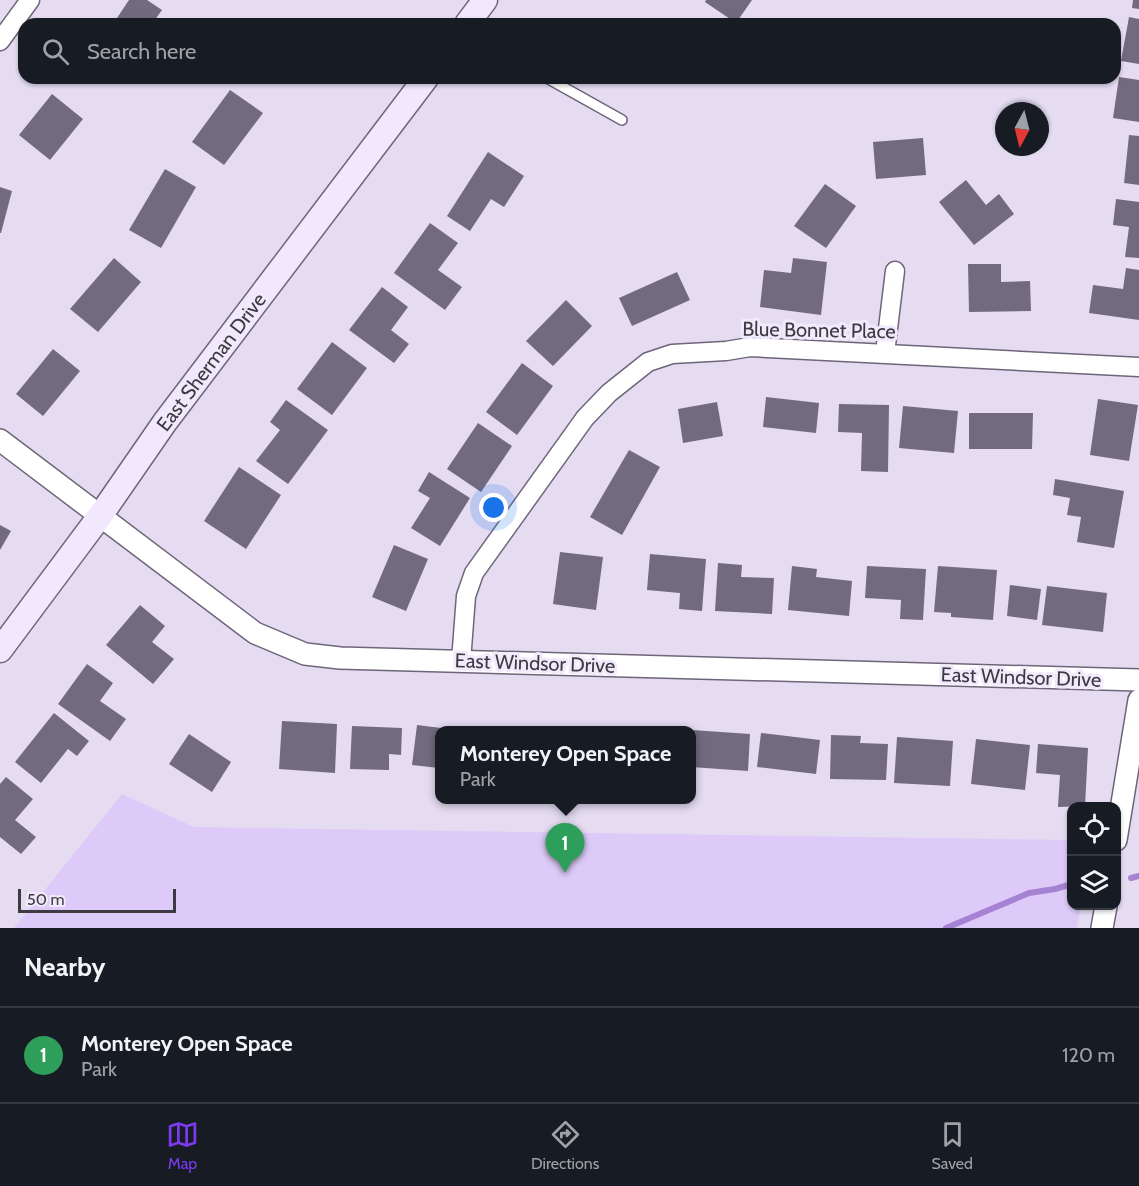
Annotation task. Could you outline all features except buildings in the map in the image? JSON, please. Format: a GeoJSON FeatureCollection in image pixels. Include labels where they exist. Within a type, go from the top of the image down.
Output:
{"type":"FeatureCollection","features":[{"type":"Feature","properties":{"kind":"main road"},"geometry":{"type":"LineString","coordinates":[[472,18],[485,0]]}},
{"type":"Feature","properties":{"kind":"main road","name":"East Sherman Drive"},"geometry":{"type":"LineString","coordinates":[[0,650],[100,516],[165,422],[421,84]]}},
{"type":"Feature","properties":{"kind":"street"},"geometry":{"type":"LineString","coordinates":[[0,40],[30,0]]}},
{"type":"Feature","properties":{"kind":"street"},"geometry":{"type":"LineString","coordinates":[[885,353],[895,271]]}},
{"type":"Feature","properties":{"kind":"street","name":"Blue Bonnet Place"},"geometry":{"type":"LineString","coordinates":[[460,661],[465,596],[474,573],[585,418],[609,393],[648,362],[672,354],[726,351],[750,347],[1139,367]]}},
{"type":"Feature","properties":{"kind":"street","name":"East Windsor Drive"},"geometry":{"type":"LineString","coordinates":[[0,440],[255,633],[305,654],[340,658],[1139,680]]}},
{"type":"Feature","properties":{"kind":"street"},"geometry":{"type":"LineString","coordinates":[[1121,810],[1139,700]]}},
{"type":"Feature","properties":{"kind":"street"},"geometry":{"type":"LineString","coordinates":[[1102,928],[1105,910]]}},
{"type":"Feature","properties":{"kind":"lane"},"geometry":{"type":"LineString","coordinates":[[558,84],[622,120]]}},
{"type":"Feature","properties":{"kind":"shaded area"},"geometry":{"type":"Polygon","coordinates":[[[122,794],[194,827],[1067,840],[1067,910],[1080,910],[1077,928],[14,928],[122,794]]]}},
{"type":"Feature","properties":{"kind":"waterway"},"geometry":{"type":"LineString","coordinates":[[1131,878],[1139,876]]}},
{"type":"Feature","properties":{"kind":"waterway"},"geometry":{"type":"LineString","coordinates":[[946,928],[1029,893],[1067,885]]}},
{"type":"Feature","properties":{"kind":"place","name":"Monterey Open Space"},"geometry":{"type":"Point","coordinates":[565,873]}}]}
